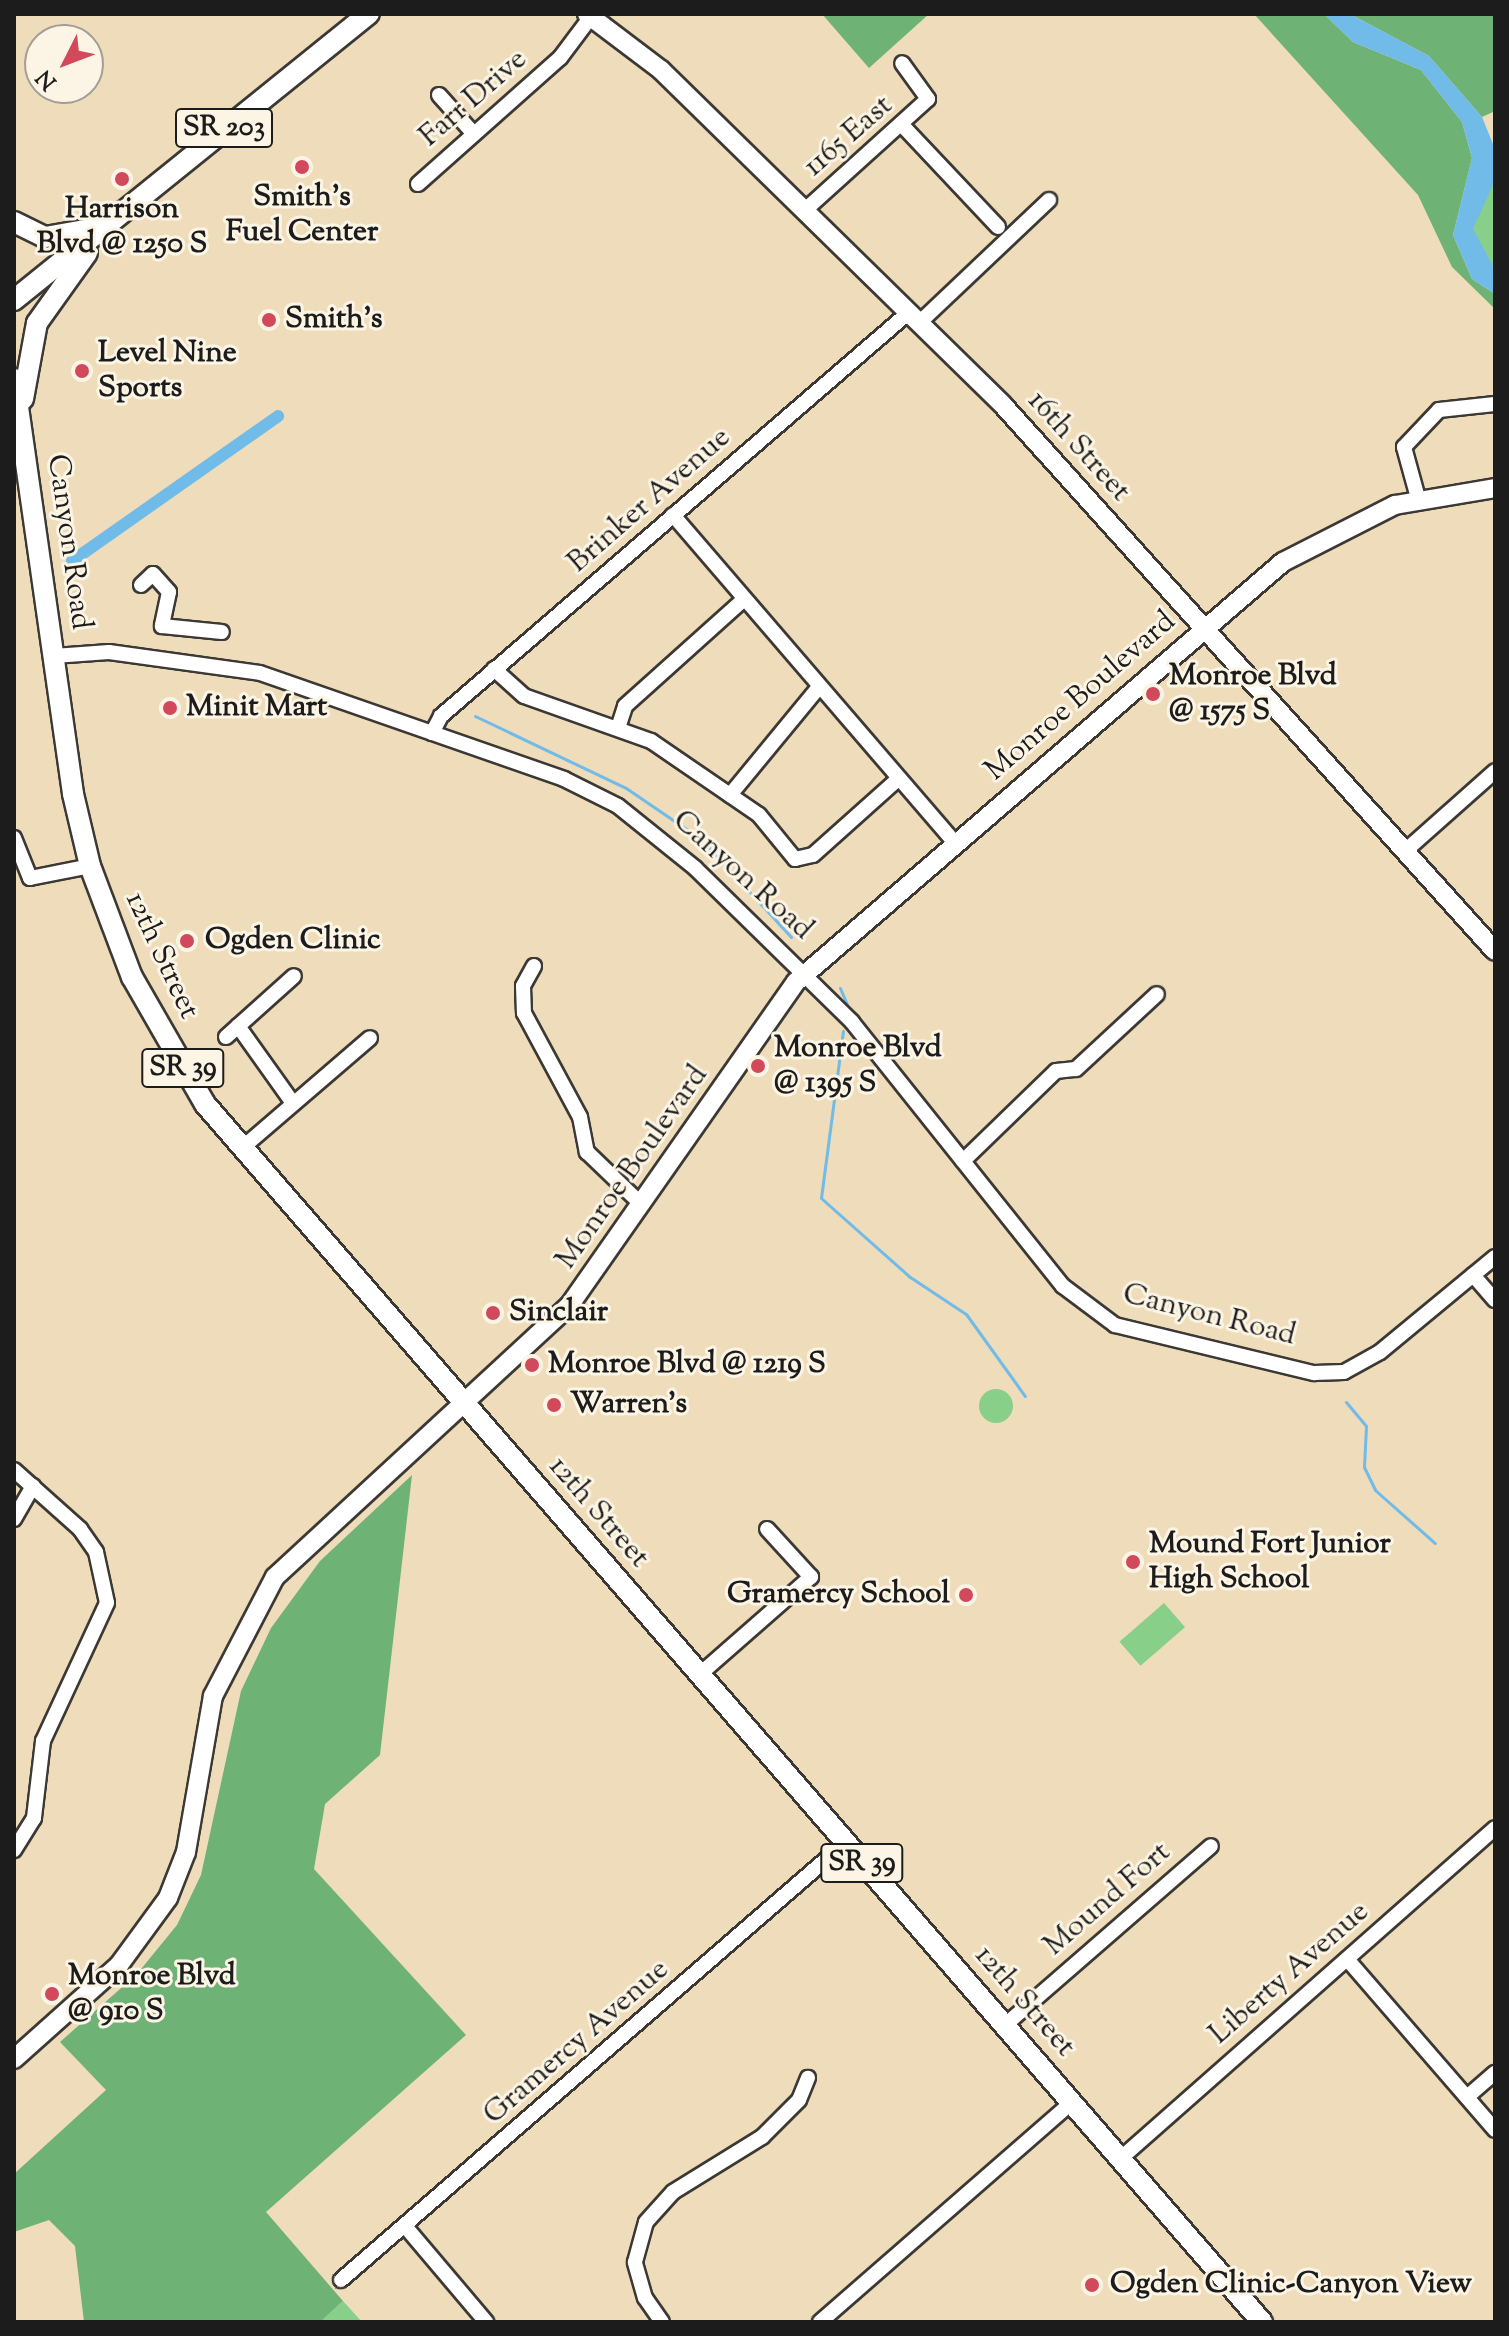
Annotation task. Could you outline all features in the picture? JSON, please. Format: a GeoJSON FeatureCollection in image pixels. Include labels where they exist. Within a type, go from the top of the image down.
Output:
{"type":"FeatureCollection","features":[{"type":"Feature","properties":{"kind":"main road","name":"SR 203"},"geometry":{"type":"LineString","coordinates":[[14,300],[369,14]]}},
{"type":"Feature","properties":{"kind":"main road","name":"16th Street"},"geometry":{"type":"LineString","coordinates":[[590,15],[661,70],[913,318],[1204,628],[1495,951]]}},
{"type":"Feature","properties":{"kind":"main road"},"geometry":{"type":"LineString","coordinates":[[14,222],[45,237],[107,227]]}},
{"type":"Feature","properties":{"kind":"main road"},"geometry":{"type":"LineString","coordinates":[[17,416],[40,317],[107,227]]}},
{"type":"Feature","properties":{"kind":"main road","name":"Canyon Road"},"geometry":{"type":"LineString","coordinates":[[14,379],[54,656]]}},
{"type":"Feature","properties":{"kind":"main road","name":"Monroe Boulevard"},"geometry":{"type":"LineString","coordinates":[[14,2059],[119,1965],[168,1898],[186,1852],[213,1696],[275,1577],[569,1306],[805,974],[1204,628],[1307,546],[1418,498],[1495,488]]}},
{"type":"Feature","properties":{"kind":"main road","name":"12th Street"},"geometry":{"type":"LineString","coordinates":[[54,656],[90,866],[132,977],[205,1104],[1262,2322]]}},
{"type":"Feature","properties":{"kind":"street","name":"Farr Drive"},"geometry":{"type":"LineString","coordinates":[[418,184],[560,58],[590,15]]}},
{"type":"Feature","properties":{"kind":"street","name":"1165 East"},"geometry":{"type":"LineString","coordinates":[[804,211],[902,125],[928,94],[902,63]]}},
{"type":"Feature","properties":{"kind":"street"},"geometry":{"type":"LineString","coordinates":[[439,95],[474,134]]}},
{"type":"Feature","properties":{"kind":"street"},"geometry":{"type":"LineString","coordinates":[[902,125],[998,227]]}},
{"type":"Feature","properties":{"kind":"street","name":"Brinker Avenue"},"geometry":{"type":"LineString","coordinates":[[432,733],[441,716],[494,669],[1049,200]]}},
{"type":"Feature","properties":{"kind":"street"},"geometry":{"type":"LineString","coordinates":[[1418,498],[1404,447],[1439,410],[1495,404]]}},
{"type":"Feature","properties":{"kind":"street"},"geometry":{"type":"LineString","coordinates":[[673,515],[742,601],[956,844]]}},
{"type":"Feature","properties":{"kind":"street"},"geometry":{"type":"LineString","coordinates":[[141,585],[153,574],[169,592],[162,626],[222,632]]}},
{"type":"Feature","properties":{"kind":"street"},"geometry":{"type":"LineString","coordinates":[[619,725],[625,706],[742,601]]}},
{"type":"Feature","properties":{"kind":"street","name":"Canyon Road"},"geometry":{"type":"LineString","coordinates":[[54,656],[109,652],[219,663],[432,733],[618,806],[805,974],[883,1058],[1063,1286],[1103,1320],[1300,1370],[1329,1374],[1366,1363],[1495,1257]]}},
{"type":"Feature","properties":{"kind":"street"},"geometry":{"type":"LineString","coordinates":[[494,669],[524,696],[619,725],[730,795],[804,860],[899,778]]}},
{"type":"Feature","properties":{"kind":"street"},"geometry":{"type":"LineString","coordinates":[[730,795],[819,687]]}},
{"type":"Feature","properties":{"kind":"street"},"geometry":{"type":"LineString","coordinates":[[1405,851],[1495,771]]}},
{"type":"Feature","properties":{"kind":"street"},"geometry":{"type":"LineString","coordinates":[[14,838],[30,878],[90,866]]}},
{"type":"Feature","properties":{"kind":"street"},"geometry":{"type":"LineString","coordinates":[[534,966],[523,986],[524,1013],[580,1117],[587,1152],[642,1205]]}},
{"type":"Feature","properties":{"kind":"street"},"geometry":{"type":"LineString","coordinates":[[226,1037],[294,976]]}},
{"type":"Feature","properties":{"kind":"street"},"geometry":{"type":"LineString","coordinates":[[963,1161],[1056,1071],[1076,1069],[1157,994]]}},
{"type":"Feature","properties":{"kind":"street"},"geometry":{"type":"LineString","coordinates":[[238,1026],[293,1103]]}},
{"type":"Feature","properties":{"kind":"street"},"geometry":{"type":"LineString","coordinates":[[241,1149],[370,1038]]}},
{"type":"Feature","properties":{"kind":"street"},"geometry":{"type":"LineString","coordinates":[[1473,1275],[1495,1300]]}},
{"type":"Feature","properties":{"kind":"street"},"geometry":{"type":"LineString","coordinates":[[14,1470],[96,1552],[107,1603],[43,1741],[34,1818],[14,1850]]}},
{"type":"Feature","properties":{"kind":"street"},"geometry":{"type":"LineString","coordinates":[[14,1519],[33,1486]]}},
{"type":"Feature","properties":{"kind":"street"},"geometry":{"type":"LineString","coordinates":[[699,1675],[811,1577],[767,1529]]}},
{"type":"Feature","properties":{"kind":"street","name":"Liberty Avenue"},"geometry":{"type":"LineString","coordinates":[[1120,2159],[1495,1828]]}},
{"type":"Feature","properties":{"kind":"street","name":"Gramercy Avenue"},"geometry":{"type":"LineString","coordinates":[[341,2280],[845,1843]]}},
{"type":"Feature","properties":{"kind":"street","name":"Mound Fort"},"geometry":{"type":"LineString","coordinates":[[1004,2026],[1211,1846]]}},
{"type":"Feature","properties":{"kind":"street"},"geometry":{"type":"LineString","coordinates":[[1347,1959],[1495,2130]]}},
{"type":"Feature","properties":{"kind":"street"},"geometry":{"type":"LineString","coordinates":[[1467,2097],[1495,2073]]}},
{"type":"Feature","properties":{"kind":"street"},"geometry":{"type":"LineString","coordinates":[[662,2322],[645,2298],[635,2262],[646,2222],[673,2192],[762,2137],[799,2100],[808,2078]]}},
{"type":"Feature","properties":{"kind":"street"},"geometry":{"type":"LineString","coordinates":[[820,2322],[1071,2103]]}},
{"type":"Feature","properties":{"kind":"street"},"geometry":{"type":"LineString","coordinates":[[405,2226],[486,2322]]}},
{"type":"Feature","properties":{"kind":"green space"},"geometry":{"type":"Polygon","coordinates":[[[822,14],[929,14],[869,68],[822,14]]]}},
{"type":"Feature","properties":{"kind":"green space"},"geometry":{"type":"Polygon","coordinates":[[[1254,14],[1324,14],[1353,42],[1421,70],[1462,122],[1472,158],[1453,235],[1472,279],[1495,294],[1495,309],[1452,267],[1418,195],[1254,14]]]}},
{"type":"Feature","properties":{"kind":"green space"},"geometry":{"type":"Polygon","coordinates":[[[1350,14],[1495,14],[1495,111],[1482,117],[1429,56],[1350,14]]]}},
{"type":"Feature","properties":{"kind":"green space"},"geometry":{"type":"Polygon","coordinates":[[[1495,169],[1495,269],[1472,229],[1495,169]]]}},
{"type":"Feature","properties":{"kind":"green space"},"geometry":{"type":"Polygon","coordinates":[[[996,1389],[1008,1394],[1013,1406],[1008,1418],[996,1423],[984,1418],[979,1406],[984,1394],[996,1389]]]}},
{"type":"Feature","properties":{"kind":"green space"},"geometry":{"type":"Polygon","coordinates":[[[412,1475],[380,1755],[325,1804],[314,1869],[466,2035],[266,2212],[343,2301],[320,2322],[84,2322],[75,2246],[49,2220],[14,2232],[14,2174],[106,2090],[60,2042],[137,1974],[177,1925],[201,1875],[241,1691],[271,1628],[320,1561],[412,1475]]]}},
{"type":"Feature","properties":{"kind":"green space"},"geometry":{"type":"Polygon","coordinates":[[[1164,1603],[1185,1627],[1140,1666],[1119,1642],[1164,1603]]]}},
{"type":"Feature","properties":{"kind":"green space"},"geometry":{"type":"Polygon","coordinates":[[[343,2301],[362,2322],[320,2322],[343,2301]]]}},
{"type":"Feature","properties":{"kind":"water"},"geometry":{"type":"Polygon","coordinates":[[[1324,14],[1350,14],[1429,56],[1482,117],[1495,149],[1495,180],[1473,229],[1495,269],[1495,294],[1472,279],[1453,235],[1472,158],[1462,122],[1421,70],[1353,42],[1324,14]]]}},
{"type":"Feature","properties":{"kind":"waterway"},"geometry":{"type":"LineString","coordinates":[[72,561],[278,416]]}},
{"type":"Feature","properties":{"kind":"waterway"},"geometry":{"type":"LineString","coordinates":[[475,716],[626,788],[701,839],[791,937]]}},
{"type":"Feature","properties":{"kind":"waterway"},"geometry":{"type":"LineString","coordinates":[[840,988],[848,1007]]}},
{"type":"Feature","properties":{"kind":"waterway"},"geometry":{"type":"LineString","coordinates":[[843,1031],[821,1198],[910,1277],[966,1314],[1025,1396]]}},
{"type":"Feature","properties":{"kind":"waterway"},"geometry":{"type":"LineString","coordinates":[[1346,1402],[1366,1426],[1364,1467],[1375,1490],[1435,1543]]}},
{"type":"Feature","properties":{"kind":"place","name":"Smith's Fuel Center"},"geometry":{"type":"Point","coordinates":[302,167]}},
{"type":"Feature","properties":{"kind":"place","name":"Harrison Blvd @ 1250 S"},"geometry":{"type":"Point","coordinates":[122,179]}},
{"type":"Feature","properties":{"kind":"place","name":"Smith's"},"geometry":{"type":"Point","coordinates":[269,320]}},
{"type":"Feature","properties":{"kind":"place","name":"Level Nine Sports"},"geometry":{"type":"Point","coordinates":[82,371]}},
{"type":"Feature","properties":{"kind":"place","name":"Monroe Blvd @ 1575 S"},"geometry":{"type":"Point","coordinates":[1153,694]}},
{"type":"Feature","properties":{"kind":"place","name":"Minit Mart"},"geometry":{"type":"Point","coordinates":[170,708]}},
{"type":"Feature","properties":{"kind":"place","name":"Ogden Clinic"},"geometry":{"type":"Point","coordinates":[187,941]}},
{"type":"Feature","properties":{"kind":"place","name":"Monroe Blvd @ 1395 S"},"geometry":{"type":"Point","coordinates":[758,1066]}},
{"type":"Feature","properties":{"kind":"place","name":"Sinclair"},"geometry":{"type":"Point","coordinates":[493,1313]}},
{"type":"Feature","properties":{"kind":"place","name":"Monroe Blvd @ 1219 S"},"geometry":{"type":"Point","coordinates":[532,1365]}},
{"type":"Feature","properties":{"kind":"place","name":"Warren's"},"geometry":{"type":"Point","coordinates":[554,1405]}},
{"type":"Feature","properties":{"kind":"place","name":"Mound Fort Junior High School"},"geometry":{"type":"Point","coordinates":[1133,1562]}},
{"type":"Feature","properties":{"kind":"place","name":"Gramercy School"},"geometry":{"type":"Point","coordinates":[966,1595]}},
{"type":"Feature","properties":{"kind":"place","name":"Monroe Blvd @ 910 S"},"geometry":{"type":"Point","coordinates":[52,1994]}},
{"type":"Feature","properties":{"kind":"place","name":"Ogden Clinic-Canyon View"},"geometry":{"type":"Point","coordinates":[1092,2285]}}]}
